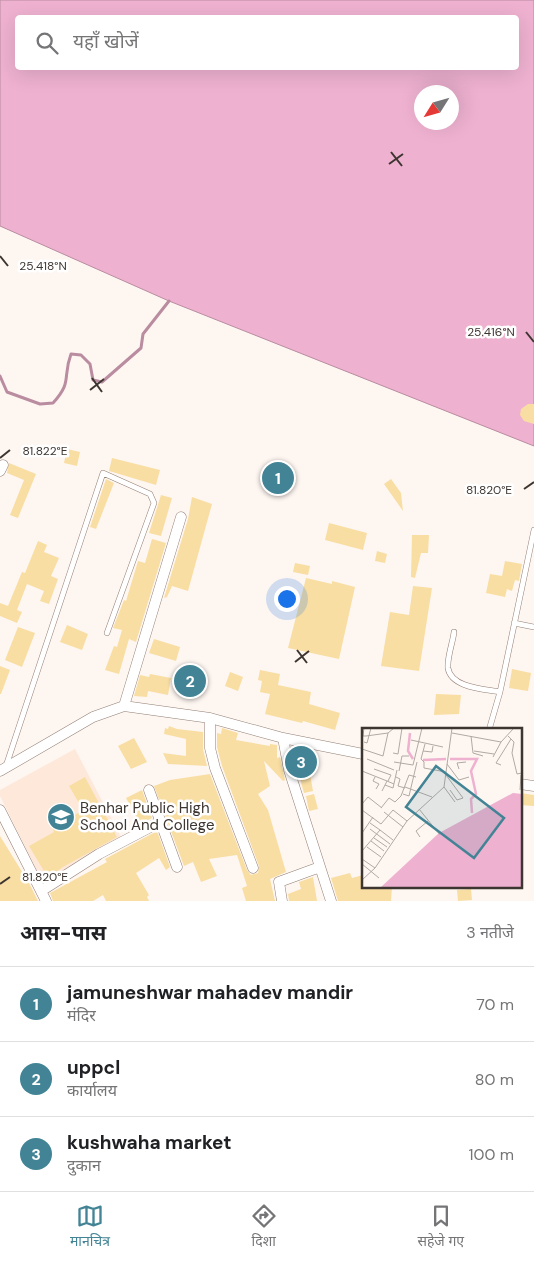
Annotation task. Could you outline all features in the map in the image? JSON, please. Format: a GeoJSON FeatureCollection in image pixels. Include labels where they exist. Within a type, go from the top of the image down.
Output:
{"type":"FeatureCollection","features":[{"type":"Feature","properties":{"kind":"street"},"geometry":{"type":"LineString","coordinates":[[124,706],[181,517]]}},
{"type":"Feature","properties":{"kind":"street"},"geometry":{"type":"LineString","coordinates":[[2,770],[93,717],[124,706],[210,718],[283,738],[362,754]]}},
{"type":"Feature","properties":{"kind":"street"},"geometry":{"type":"LineString","coordinates":[[210,718],[210,748],[215,768],[253,868]]}},
{"type":"Feature","properties":{"kind":"street"},"geometry":{"type":"LineString","coordinates":[[283,738],[289,770],[331,901]]}},
{"type":"Feature","properties":{"kind":"street"},"geometry":{"type":"LineString","coordinates":[[149,790],[176,867]]}},
{"type":"Feature","properties":{"kind":"street"},"geometry":{"type":"LineString","coordinates":[[0,810],[46,901]]}},
{"type":"Feature","properties":{"kind":"street"},"geometry":{"type":"LineString","coordinates":[[41,890],[99,854],[160,822]]}},
{"type":"Feature","properties":{"kind":"street"},"geometry":{"type":"LineString","coordinates":[[282,901],[279,882],[320,867]]}},
{"type":"Feature","properties":{"kind":"lane"},"geometry":{"type":"LineString","coordinates":[[2,770],[103,473],[150,494],[154,503],[107,633]]}},
{"type":"Feature","properties":{"kind":"lane"},"geometry":{"type":"LineString","coordinates":[[490,728],[500,692],[534,530]]}},
{"type":"Feature","properties":{"kind":"lane"},"geometry":{"type":"LineString","coordinates":[[514,623],[534,627]]}},
{"type":"Feature","properties":{"kind":"lane"},"geometry":{"type":"LineString","coordinates":[[454,632],[448,667],[452,676],[460,683],[500,692]]}},
{"type":"Feature","properties":{"kind":"shaded area"},"geometry":{"type":"Polygon","coordinates":[[[0,0],[534,0],[534,446],[169,301],[0,226],[0,0]]]}},
{"type":"Feature","properties":{"kind":"shaded area","name":"Benhar Public High School And College"},"geometry":{"type":"Polygon","coordinates":[[[75,749],[122,839],[44,885],[0,796],[0,790],[75,749]]]}},
{"type":"Feature","properties":{"kind":"building"},"geometry":{"type":"Polygon","coordinates":[[[528,404],[534,404],[534,424],[524,421],[520,415],[521,409],[528,404]]]}},
{"type":"Feature","properties":{"kind":"building"},"geometry":{"type":"Polygon","coordinates":[[[67,449],[80,452],[77,466],[64,463],[67,449]]]}},
{"type":"Feature","properties":{"kind":"building"},"geometry":{"type":"Polygon","coordinates":[[[112,458],[160,470],[156,485],[109,471],[112,458]]]}},
{"type":"Feature","properties":{"kind":"building"},"geometry":{"type":"Polygon","coordinates":[[[9,463],[36,474],[18,518],[10,515],[24,480],[7,473],[9,463]]]}},
{"type":"Feature","properties":{"kind":"building"},"geometry":{"type":"Polygon","coordinates":[[[274,465],[291,472],[284,490],[267,483],[274,465]]]}},
{"type":"Feature","properties":{"kind":"building"},"geometry":{"type":"Polygon","coordinates":[[[106,479],[114,483],[96,529],[90,527],[106,479]]]}},
{"type":"Feature","properties":{"kind":"building"},"geometry":{"type":"Polygon","coordinates":[[[391,479],[401,493],[403,511],[384,484],[391,479]]]}},
{"type":"Feature","properties":{"kind":"building"},"geometry":{"type":"Polygon","coordinates":[[[161,495],[172,498],[161,536],[149,533],[161,495]]]}},
{"type":"Feature","properties":{"kind":"building"},"geometry":{"type":"Polygon","coordinates":[[[192,497],[212,504],[188,591],[172,586],[167,597],[164,598],[188,519],[192,497]]]}},
{"type":"Feature","properties":{"kind":"building"},"geometry":{"type":"Polygon","coordinates":[[[329,523],[367,533],[363,550],[325,540],[329,523]]]}},
{"type":"Feature","properties":{"kind":"building"},"geometry":{"type":"Polygon","coordinates":[[[412,535],[429,535],[428,553],[421,553],[415,578],[411,577],[412,535]]]}},
{"type":"Feature","properties":{"kind":"building"},"geometry":{"type":"Polygon","coordinates":[[[152,539],[166,543],[136,642],[129,639],[119,674],[105,670],[114,646],[117,647],[122,630],[113,628],[124,600],[126,601],[138,561],[145,563],[152,539]]]}},
{"type":"Feature","properties":{"kind":"building"},"geometry":{"type":"Polygon","coordinates":[[[38,541],[47,545],[44,552],[59,558],[51,576],[58,579],[49,604],[40,601],[44,591],[27,584],[17,610],[22,612],[17,623],[0,616],[0,603],[8,606],[22,572],[25,573],[38,541]]]}},
{"type":"Feature","properties":{"kind":"building"},"geometry":{"type":"Polygon","coordinates":[[[377,551],[387,554],[385,563],[375,561],[377,551]]]}},
{"type":"Feature","properties":{"kind":"building"},"geometry":{"type":"Polygon","coordinates":[[[505,561],[522,564],[519,581],[515,580],[512,591],[507,589],[505,597],[486,593],[490,574],[502,576],[505,561]]]}},
{"type":"Feature","properties":{"kind":"building"},"geometry":{"type":"Polygon","coordinates":[[[295,563],[310,566],[308,575],[293,572],[295,563]]]}},
{"type":"Feature","properties":{"kind":"building"},"geometry":{"type":"Polygon","coordinates":[[[306,578],[332,584],[332,581],[355,587],[339,659],[288,648],[306,578]]]}},
{"type":"Feature","properties":{"kind":"building"},"geometry":{"type":"Polygon","coordinates":[[[413,586],[432,588],[419,671],[381,666],[390,612],[409,615],[413,586]]]}},
{"type":"Feature","properties":{"kind":"building"},"geometry":{"type":"Polygon","coordinates":[[[67,625],[88,634],[82,650],[60,642],[67,625]]]}},
{"type":"Feature","properties":{"kind":"building"},"geometry":{"type":"Polygon","coordinates":[[[18,627],[35,633],[22,667],[5,660],[18,627]]]}},
{"type":"Feature","properties":{"kind":"building"},"geometry":{"type":"Polygon","coordinates":[[[154,639],[180,647],[176,661],[149,653],[154,639]]]}},
{"type":"Feature","properties":{"kind":"building"},"geometry":{"type":"Polygon","coordinates":[[[0,666],[10,670],[1,694],[0,694],[0,666]]]}},
{"type":"Feature","properties":{"kind":"building"},"geometry":{"type":"Polygon","coordinates":[[[181,666],[198,671],[192,690],[175,684],[181,666]]]}},
{"type":"Feature","properties":{"kind":"building"},"geometry":{"type":"Polygon","coordinates":[[[512,669],[531,673],[528,691],[509,688],[512,669]]]}},
{"type":"Feature","properties":{"kind":"building"},"geometry":{"type":"Polygon","coordinates":[[[260,670],[280,674],[278,685],[311,692],[309,704],[340,713],[335,730],[303,721],[302,723],[265,714],[270,694],[260,692],[262,681],[258,680],[260,670]]]}},
{"type":"Feature","properties":{"kind":"building"},"geometry":{"type":"Polygon","coordinates":[[[230,672],[243,677],[238,691],[225,686],[230,672]]]}},
{"type":"Feature","properties":{"kind":"building"},"geometry":{"type":"Polygon","coordinates":[[[150,674],[171,678],[168,695],[148,691],[147,697],[134,696],[140,675],[149,677],[150,674]]]}},
{"type":"Feature","properties":{"kind":"building"},"geometry":{"type":"Polygon","coordinates":[[[436,694],[461,695],[459,714],[434,715],[436,694]]]}},
{"type":"Feature","properties":{"kind":"building"},"geometry":{"type":"Polygon","coordinates":[[[169,726],[177,729],[203,732],[203,749],[207,766],[168,764],[163,753],[186,756],[186,739],[164,734],[165,728],[168,729],[169,726]]]}},
{"type":"Feature","properties":{"kind":"building"},"geometry":{"type":"Polygon","coordinates":[[[222,728],[238,733],[236,740],[270,746],[270,744],[277,745],[277,758],[280,757],[285,780],[283,781],[264,761],[270,786],[258,794],[268,810],[286,872],[270,879],[275,901],[246,901],[242,888],[247,886],[237,855],[209,859],[217,876],[201,882],[193,862],[184,866],[154,786],[170,780],[210,774],[247,870],[251,875],[258,873],[259,866],[222,766],[217,747],[217,733],[221,734],[222,728]]]}},
{"type":"Feature","properties":{"kind":"building"},"geometry":{"type":"Polygon","coordinates":[[[134,738],[147,762],[131,769],[118,746],[134,738]]]}},
{"type":"Feature","properties":{"kind":"building"},"geometry":{"type":"Polygon","coordinates":[[[306,751],[313,791],[304,793],[293,754],[306,751]]]}},
{"type":"Feature","properties":{"kind":"building"},"geometry":{"type":"Polygon","coordinates":[[[85,777],[117,837],[63,867],[48,878],[29,846],[54,832],[52,828],[83,810],[69,786],[85,777]]]}},
{"type":"Feature","properties":{"kind":"building"},"geometry":{"type":"Polygon","coordinates":[[[142,790],[152,818],[140,824],[126,798],[142,790]]]}},
{"type":"Feature","properties":{"kind":"building"},"geometry":{"type":"Polygon","coordinates":[[[522,793],[534,795],[534,806],[522,805],[522,793]]]}},
{"type":"Feature","properties":{"kind":"building"},"geometry":{"type":"Polygon","coordinates":[[[314,794],[318,809],[309,811],[306,796],[314,794]]]}},
{"type":"Feature","properties":{"kind":"building"},"geometry":{"type":"Polygon","coordinates":[[[157,831],[170,867],[166,870],[159,858],[136,873],[149,895],[147,897],[149,901],[106,901],[103,895],[93,901],[53,901],[50,893],[107,862],[105,859],[157,831]]]}},
{"type":"Feature","properties":{"kind":"building"},"geometry":{"type":"Polygon","coordinates":[[[0,836],[29,883],[38,901],[0,901],[0,836]]]}},
{"type":"Feature","properties":{"kind":"building"},"geometry":{"type":"Polygon","coordinates":[[[350,873],[352,878],[362,875],[362,888],[392,888],[391,901],[338,901],[331,878],[350,873]]]}},
{"type":"Feature","properties":{"kind":"building"},"geometry":{"type":"Polygon","coordinates":[[[313,877],[317,901],[289,901],[288,894],[301,889],[299,882],[313,877]]]}},
{"type":"Feature","properties":{"kind":"building"},"geometry":{"type":"Polygon","coordinates":[[[471,889],[472,900],[458,901],[457,890],[471,889]]]}},
{"type":"Feature","properties":{"kind":"waterway"},"geometry":{"type":"LineString","coordinates":[[0,376],[7,392],[40,404],[53,403],[65,384],[71,354],[81,355],[90,364],[93,380],[102,382],[141,348],[143,334],[169,301]]}},
{"type":"Feature","properties":{"kind":"place","name":"jamuneshwar mahadev mandir"},"geometry":{"type":"Point","coordinates":[278,478]}},
{"type":"Feature","properties":{"kind":"place","name":"uppcl"},"geometry":{"type":"Point","coordinates":[190,681]}},
{"type":"Feature","properties":{"kind":"place","name":"kushwaha market"},"geometry":{"type":"Point","coordinates":[301,762]}},
{"type":"Feature","properties":{"kind":"place","name":"Benhar Public High School And College"},"geometry":{"type":"Point","coordinates":[61,817]}}]}
